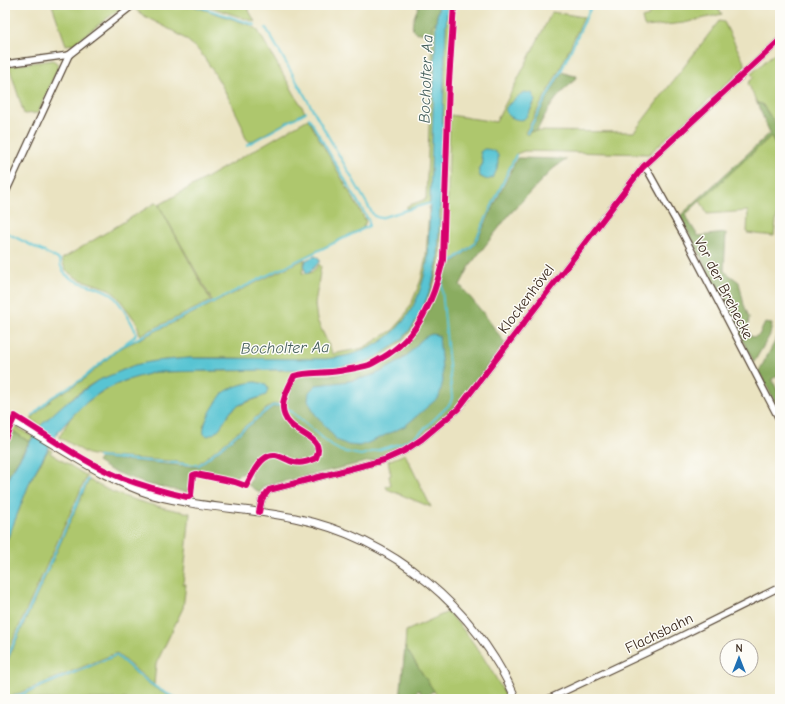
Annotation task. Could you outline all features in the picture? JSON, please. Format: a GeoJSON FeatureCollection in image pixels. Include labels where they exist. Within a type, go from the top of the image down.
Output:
{"type":"FeatureCollection","features":[{"type":"Feature","properties":{"kind":"street"},"geometry":{"type":"LineString","coordinates":[[5,194],[69,55],[133,5]]}},
{"type":"Feature","properties":{"kind":"street","name":"Klockenhövel"},"geometry":{"type":"LineString","coordinates":[[259,512],[262,499],[269,490],[384,460],[410,447],[458,409],[644,167],[780,40]]}},
{"type":"Feature","properties":{"kind":"street"},"geometry":{"type":"LineString","coordinates":[[5,64],[69,55]]}},
{"type":"Feature","properties":{"kind":"street","name":"Vor der Brehecke"},"geometry":{"type":"LineString","coordinates":[[644,167],[648,171],[683,234],[780,421]]}},
{"type":"Feature","properties":{"kind":"street"},"geometry":{"type":"LineString","coordinates":[[5,417],[34,432],[108,477],[153,494],[205,506],[296,518],[344,533],[380,549],[406,565],[439,591],[469,624],[487,646],[516,699]]}},
{"type":"Feature","properties":{"kind":"street","name":"Flachsbahn"},"geometry":{"type":"LineString","coordinates":[[548,699],[780,587]]}},
{"type":"Feature","properties":{"kind":"green space"},"geometry":{"type":"Polygon","coordinates":[[[52,5],[125,5],[73,44],[66,45],[52,5]]]}},
{"type":"Feature","properties":{"kind":"green space"},"geometry":{"type":"Polygon","coordinates":[[[139,5],[190,5],[250,25],[257,29],[305,112],[250,142],[245,136],[241,123],[224,89],[200,52],[178,34],[135,9],[139,5]]]}},
{"type":"Feature","properties":{"kind":"green space"},"geometry":{"type":"Polygon","coordinates":[[[204,5],[246,5],[255,22],[204,5]]]}},
{"type":"Feature","properties":{"kind":"green space"},"geometry":{"type":"Polygon","coordinates":[[[419,5],[439,5],[436,22],[432,25],[431,33],[419,33],[413,30],[412,27],[419,5]]]}},
{"type":"Feature","properties":{"kind":"green space"},"geometry":{"type":"Polygon","coordinates":[[[448,5],[453,5],[440,260],[431,293],[425,307],[418,321],[399,344],[386,354],[365,364],[332,371],[292,374],[281,403],[271,405],[195,465],[173,461],[97,456],[88,454],[59,437],[72,416],[92,398],[122,382],[133,378],[155,372],[328,369],[352,364],[373,357],[390,348],[404,335],[416,320],[425,303],[433,282],[438,259],[448,5]],[[255,382],[218,401],[203,426],[227,416],[237,406],[261,397],[266,385],[255,382]]]}},
{"type":"Feature","properties":{"kind":"green space"},"geometry":{"type":"Polygon","coordinates":[[[647,5],[716,5],[722,14],[684,23],[645,27],[642,18],[649,16],[647,5]]]}},
{"type":"Feature","properties":{"kind":"green space"},"geometry":{"type":"Polygon","coordinates":[[[552,12],[584,17],[560,69],[525,133],[528,135],[529,131],[634,132],[719,21],[724,22],[745,64],[745,67],[649,154],[524,151],[516,154],[473,244],[446,265],[450,115],[496,122],[552,12]],[[521,94],[516,100],[508,104],[510,116],[517,119],[530,111],[534,104],[521,94]],[[481,157],[483,163],[479,170],[480,177],[493,177],[497,167],[481,157]]]}},
{"type":"Feature","properties":{"kind":"green space"},"geometry":{"type":"Polygon","coordinates":[[[436,22],[430,200],[429,203],[407,209],[407,206],[426,199],[432,24],[436,22]]]}},
{"type":"Feature","properties":{"kind":"green space"},"geometry":{"type":"Polygon","coordinates":[[[780,48],[780,136],[777,126],[762,104],[757,103],[748,83],[754,77],[751,74],[780,48]]]}},
{"type":"Feature","properties":{"kind":"green space"},"geometry":{"type":"Polygon","coordinates":[[[53,60],[59,65],[38,113],[24,114],[9,66],[53,60]]]}},
{"type":"Feature","properties":{"kind":"green space"},"geometry":{"type":"Polygon","coordinates":[[[562,72],[577,76],[552,104],[537,131],[529,131],[562,72]]]}},
{"type":"Feature","properties":{"kind":"green space"},"geometry":{"type":"Polygon","coordinates":[[[757,103],[762,104],[777,126],[780,136],[780,156],[771,136],[685,215],[698,236],[726,233],[724,271],[739,282],[744,305],[749,317],[748,327],[750,336],[754,337],[759,335],[765,323],[772,324],[770,335],[754,362],[680,216],[770,133],[757,103]]]}},
{"type":"Feature","properties":{"kind":"green space"},"geometry":{"type":"Polygon","coordinates":[[[308,119],[366,221],[363,228],[213,302],[159,205],[308,119]]]}},
{"type":"Feature","properties":{"kind":"green space"},"geometry":{"type":"Polygon","coordinates":[[[771,136],[780,156],[780,215],[777,215],[774,236],[747,233],[748,211],[707,214],[700,200],[771,136]]]}},
{"type":"Feature","properties":{"kind":"green space"},"geometry":{"type":"Polygon","coordinates":[[[517,158],[567,159],[554,168],[509,215],[471,264],[460,285],[505,343],[455,409],[418,438],[383,458],[263,486],[260,493],[248,485],[253,476],[246,473],[237,475],[234,481],[220,475],[196,473],[191,479],[190,493],[146,484],[108,469],[97,462],[100,458],[198,467],[273,407],[281,406],[284,408],[295,379],[304,375],[333,375],[374,366],[393,354],[417,331],[430,307],[439,285],[442,271],[475,245],[517,158]],[[439,337],[420,341],[411,352],[391,367],[370,376],[340,383],[316,385],[348,445],[359,446],[405,426],[420,413],[443,381],[439,337]]]}},
{"type":"Feature","properties":{"kind":"green space"},"geometry":{"type":"Polygon","coordinates":[[[157,202],[211,301],[140,335],[137,323],[117,296],[109,289],[79,279],[72,275],[65,269],[62,259],[157,202]]]}},
{"type":"Feature","properties":{"kind":"green space"},"geometry":{"type":"Polygon","coordinates":[[[429,206],[428,258],[418,297],[401,324],[390,335],[377,344],[362,352],[345,357],[329,359],[190,358],[172,359],[136,365],[99,380],[89,386],[67,402],[40,426],[31,419],[53,398],[82,381],[119,349],[305,259],[302,273],[310,273],[319,264],[321,266],[315,304],[317,320],[333,354],[363,348],[393,330],[402,320],[412,302],[421,280],[426,257],[429,206]]]}},
{"type":"Feature","properties":{"kind":"green space"},"geometry":{"type":"Polygon","coordinates":[[[780,332],[780,375],[772,379],[780,396],[780,412],[759,371],[780,332]]]}},
{"type":"Feature","properties":{"kind":"green space"},"geometry":{"type":"Polygon","coordinates":[[[12,425],[33,437],[29,442],[10,429],[12,425]]]}},
{"type":"Feature","properties":{"kind":"green space"},"geometry":{"type":"Polygon","coordinates":[[[10,429],[29,442],[5,482],[5,445],[10,429]]]}},
{"type":"Feature","properties":{"kind":"green space"},"geometry":{"type":"Polygon","coordinates":[[[49,449],[52,450],[50,453],[87,476],[5,658],[5,544],[31,479],[49,449]]]}},
{"type":"Feature","properties":{"kind":"green space"},"geometry":{"type":"Polygon","coordinates":[[[405,454],[431,507],[387,489],[386,486],[391,485],[389,476],[391,475],[388,461],[405,454]]]}},
{"type":"Feature","properties":{"kind":"green space"},"geometry":{"type":"Polygon","coordinates":[[[89,480],[125,497],[164,508],[190,513],[183,584],[186,584],[183,608],[156,664],[154,685],[116,653],[5,699],[5,666],[89,480]]]}},
{"type":"Feature","properties":{"kind":"green space"},"geometry":{"type":"Polygon","coordinates":[[[448,612],[480,653],[507,699],[439,699],[405,647],[406,631],[448,612]]]}},
{"type":"Feature","properties":{"kind":"green space"},"geometry":{"type":"Polygon","coordinates":[[[405,647],[434,691],[423,697],[419,690],[405,699],[400,699],[405,647]]]}},
{"type":"Feature","properties":{"kind":"green space"},"geometry":{"type":"Polygon","coordinates":[[[116,656],[152,686],[168,696],[177,699],[13,699],[116,656]]]}},
{"type":"Feature","properties":{"kind":"water"},"geometry":{"type":"Polygon","coordinates":[[[439,5],[448,5],[438,259],[431,288],[421,312],[413,326],[402,339],[378,356],[356,364],[327,369],[155,372],[124,381],[101,392],[88,401],[57,433],[31,479],[5,544],[5,487],[10,474],[40,426],[64,404],[97,381],[135,365],[155,361],[189,358],[326,359],[348,355],[367,349],[383,340],[397,329],[417,298],[424,279],[428,257],[436,22],[439,5]]]}},
{"type":"Feature","properties":{"kind":"water"},"geometry":{"type":"Polygon","coordinates":[[[524,92],[532,93],[535,100],[524,119],[518,120],[512,118],[507,114],[506,108],[524,92]]]}},
{"type":"Feature","properties":{"kind":"water"},"geometry":{"type":"Polygon","coordinates":[[[484,149],[494,151],[498,155],[498,165],[494,175],[492,178],[488,179],[484,179],[479,175],[479,170],[483,163],[480,152],[484,149]]]}},
{"type":"Feature","properties":{"kind":"water"},"geometry":{"type":"Polygon","coordinates":[[[315,256],[319,258],[320,261],[309,273],[306,273],[304,267],[306,260],[315,256]]]}},
{"type":"Feature","properties":{"kind":"water"},"geometry":{"type":"Polygon","coordinates":[[[433,334],[439,336],[443,381],[439,397],[405,426],[368,443],[359,446],[348,445],[337,440],[315,414],[308,400],[309,392],[316,385],[354,380],[381,372],[402,360],[419,342],[433,334]]]}},
{"type":"Feature","properties":{"kind":"water"},"geometry":{"type":"Polygon","coordinates":[[[255,382],[266,384],[268,389],[266,395],[236,407],[232,410],[217,431],[208,436],[204,434],[207,419],[222,394],[229,389],[246,383],[255,382]]]}},
{"type":"Feature","properties":{"kind":"waterway"},"geometry":{"type":"LineString","coordinates":[[194,5],[255,25]]}},
{"type":"Feature","properties":{"kind":"waterway"},"geometry":{"type":"LineString","coordinates":[[527,133],[561,71],[592,5]]}},
{"type":"Feature","properties":{"kind":"waterway"},"geometry":{"type":"LineString","coordinates":[[266,28],[374,216],[380,218],[431,204]]}},
{"type":"Feature","properties":{"kind":"waterway"},"geometry":{"type":"LineString","coordinates":[[247,145],[306,112]]}},
{"type":"Feature","properties":{"kind":"waterway"},"geometry":{"type":"LineString","coordinates":[[33,415],[52,397],[81,380],[120,347],[369,226],[369,221],[309,118]]}},
{"type":"Feature","properties":{"kind":"waterway"},"geometry":{"type":"LineString","coordinates":[[286,407],[332,446],[341,451],[361,455],[402,443],[418,435],[450,404],[452,398],[442,289],[443,272],[452,261],[474,244],[516,155]]}},
{"type":"Feature","properties":{"kind":"waterway"},"geometry":{"type":"LineString","coordinates":[[5,232],[60,260],[62,269],[71,278],[111,294],[118,301],[136,333],[135,336],[124,344]]}},
{"type":"Feature","properties":{"kind":"waterway"},"geometry":{"type":"LineString","coordinates":[[98,457],[199,465],[272,406],[279,405]]}},
{"type":"Feature","properties":{"kind":"waterway"},"geometry":{"type":"LineString","coordinates":[[5,663],[88,479]]}},
{"type":"Feature","properties":{"kind":"waterway"},"geometry":{"type":"LineString","coordinates":[[10,699],[116,655],[154,686],[171,696],[180,699]]}},
{"type":"Feature","properties":{"kind":"cycle path"},"geometry":{"type":"LineString","coordinates":[[5,438],[15,416],[94,465],[108,472],[146,486],[187,497],[191,495],[193,475],[196,474],[235,482],[246,486],[259,464],[269,456],[276,455],[297,463],[316,458],[318,450],[316,444],[290,424],[285,417],[283,404],[294,376],[299,374],[333,372],[358,368],[369,365],[382,358],[395,349],[415,328],[430,303],[435,289],[443,260],[449,82],[454,5]]}},
{"type":"Feature","properties":{"kind":"cycle path"},"geometry":{"type":"LineString","coordinates":[[259,512],[262,499],[269,490],[384,460],[404,451],[422,439],[458,409],[643,167],[780,40]]}},
{"type":"Feature","properties":{"kind":"water label","name":"Bocholter Aa"},"geometry":{"type":"Point","coordinates":[425,79]}},
{"type":"Feature","properties":{"kind":"water label","name":"Bocholter Aa"},"geometry":{"type":"Point","coordinates":[285,347]}}]}
